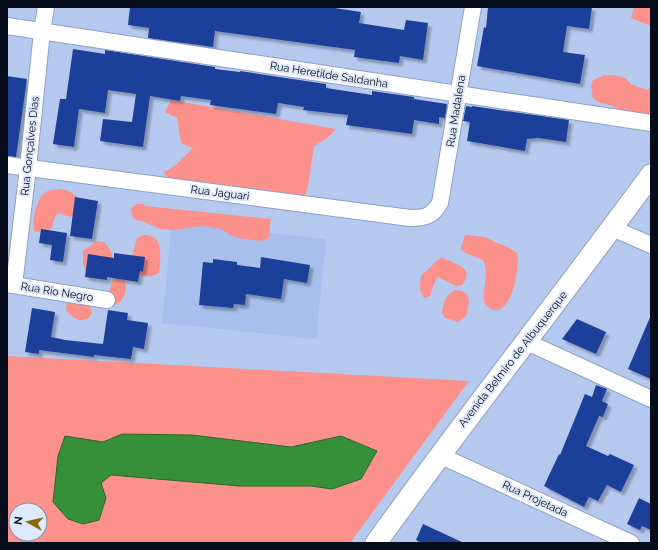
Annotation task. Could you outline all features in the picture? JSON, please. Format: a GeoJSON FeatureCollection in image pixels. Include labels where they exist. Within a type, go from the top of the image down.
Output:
{"type":"FeatureCollection","features":[{"type":"Feature","properties":{"kind":"main road","name":"Avenida Belmiro de Albuquerque"},"geometry":{"type":"LineString","coordinates":[[376,543],[439,455],[503,370],[527,342],[651,175]]}},
{"type":"Feature","properties":{"kind":"street","name":"Rua Gonçalves Dias"},"geometry":{"type":"LineString","coordinates":[[10,285],[28,168],[42,31],[46,7]]}},
{"type":"Feature","properties":{"kind":"street","name":"Rua Madalena"},"geometry":{"type":"LineString","coordinates":[[433,214],[440,203],[473,7]]}},
{"type":"Feature","properties":{"kind":"street","name":"Rua Heretilde Saldanha"},"geometry":{"type":"LineString","coordinates":[[7,26],[651,123]]}},
{"type":"Feature","properties":{"kind":"street","name":"Rua Jaguari"},"geometry":{"type":"LineString","coordinates":[[7,165],[410,218],[422,218],[433,214]]}},
{"type":"Feature","properties":{"kind":"street"},"geometry":{"type":"LineString","coordinates":[[612,228],[651,245]]}},
{"type":"Feature","properties":{"kind":"street","name":"Rua Rio Negro"},"geometry":{"type":"LineString","coordinates":[[10,285],[107,300]]}},
{"type":"Feature","properties":{"kind":"street"},"geometry":{"type":"LineString","coordinates":[[527,342],[651,399]]}},
{"type":"Feature","properties":{"kind":"street","name":"Rua Projetada"},"geometry":{"type":"LineString","coordinates":[[439,455],[631,543]]}},
{"type":"Feature","properties":{"kind":"shaded area"},"geometry":{"type":"Polygon","coordinates":[[[634,7],[651,7],[651,26],[631,18],[634,7]]]}},
{"type":"Feature","properties":{"kind":"shaded area"},"geometry":{"type":"Polygon","coordinates":[[[605,75],[625,78],[632,85],[648,90],[651,84],[651,116],[624,114],[613,106],[598,102],[593,98],[591,86],[593,80],[605,75]]]}},
{"type":"Feature","properties":{"kind":"shaded area"},"geometry":{"type":"Polygon","coordinates":[[[171,100],[336,129],[326,139],[314,146],[308,187],[304,199],[171,182],[164,172],[176,165],[193,148],[181,143],[177,118],[165,112],[171,100]]]}},
{"type":"Feature","properties":{"kind":"shaded area"},"geometry":{"type":"Polygon","coordinates":[[[59,189],[71,192],[76,196],[80,202],[76,214],[70,217],[58,213],[54,219],[52,228],[44,232],[34,231],[34,215],[37,204],[47,191],[59,189]]]}},
{"type":"Feature","properties":{"kind":"shaded area"},"geometry":{"type":"Polygon","coordinates":[[[137,204],[271,219],[269,238],[261,241],[239,238],[232,236],[221,229],[201,226],[173,230],[160,229],[142,221],[135,220],[132,215],[131,208],[137,204]]]}},
{"type":"Feature","properties":{"kind":"shaded area"},"geometry":{"type":"Polygon","coordinates":[[[172,222],[326,239],[316,339],[162,323],[172,222]]]}},
{"type":"Feature","properties":{"kind":"shaded area"},"geometry":{"type":"Polygon","coordinates":[[[143,235],[155,238],[159,245],[159,273],[153,276],[144,276],[134,273],[131,260],[137,238],[143,235]]]}},
{"type":"Feature","properties":{"kind":"shaded area"},"geometry":{"type":"Polygon","coordinates":[[[465,235],[485,237],[517,253],[518,259],[514,286],[507,303],[502,308],[495,310],[486,305],[484,301],[486,278],[485,266],[483,260],[465,253],[461,248],[465,235]]]}},
{"type":"Feature","properties":{"kind":"shaded area"},"geometry":{"type":"Polygon","coordinates":[[[97,241],[104,242],[106,244],[113,259],[87,275],[83,264],[83,251],[97,241]]]}},
{"type":"Feature","properties":{"kind":"shaded area"},"geometry":{"type":"Polygon","coordinates":[[[442,257],[462,267],[467,274],[466,279],[462,285],[456,286],[438,277],[430,296],[424,298],[420,289],[422,274],[442,257]]]}},
{"type":"Feature","properties":{"kind":"shaded area"},"geometry":{"type":"Polygon","coordinates":[[[118,277],[124,279],[126,291],[121,300],[115,305],[109,300],[109,294],[112,281],[118,277]]]}},
{"type":"Feature","properties":{"kind":"shaded area"},"geometry":{"type":"Polygon","coordinates":[[[455,290],[467,294],[469,301],[467,315],[458,322],[445,318],[442,312],[445,300],[455,290]]]}},
{"type":"Feature","properties":{"kind":"shaded area"},"geometry":{"type":"Polygon","coordinates":[[[67,297],[90,305],[92,312],[89,318],[79,320],[71,315],[66,310],[67,297]]]}},
{"type":"Feature","properties":{"kind":"shaded area"},"geometry":{"type":"Polygon","coordinates":[[[7,356],[469,381],[350,543],[7,543],[7,356]]]}},
{"type":"Feature","properties":{"kind":"shaded area"},"geometry":{"type":"Polygon","coordinates":[[[122,434],[192,435],[291,447],[341,436],[377,451],[361,479],[332,489],[311,486],[239,486],[111,475],[101,483],[106,498],[99,520],[83,524],[68,519],[53,502],[58,456],[65,436],[103,442],[122,434]]]}},
{"type":"Feature","properties":{"kind":"building"},"geometry":{"type":"Polygon","coordinates":[[[130,7],[328,7],[361,12],[359,23],[404,30],[406,20],[428,23],[423,60],[400,56],[399,63],[354,57],[355,50],[215,31],[213,47],[148,38],[149,28],[128,25],[130,7]]]}},
{"type":"Feature","properties":{"kind":"building"},"geometry":{"type":"Polygon","coordinates":[[[488,7],[592,7],[589,29],[567,26],[563,52],[585,55],[580,84],[477,66],[484,27],[486,28],[488,7]]]}},
{"type":"Feature","properties":{"kind":"building"},"geometry":{"type":"Polygon","coordinates":[[[73,49],[105,54],[105,50],[215,67],[215,69],[240,71],[326,84],[326,88],[372,95],[372,91],[414,97],[414,99],[447,104],[445,118],[439,117],[439,124],[414,120],[412,134],[346,125],[348,115],[303,110],[304,107],[278,103],[276,114],[210,105],[211,100],[181,96],[180,101],[150,96],[143,147],[100,141],[103,119],[132,122],[136,94],[108,90],[105,113],[79,109],[74,147],[53,144],[60,99],[66,99],[73,49]]]}},
{"type":"Feature","properties":{"kind":"building"},"geometry":{"type":"Polygon","coordinates":[[[7,76],[27,79],[16,157],[7,156],[7,76]]]}},
{"type":"Feature","properties":{"kind":"building"},"geometry":{"type":"Polygon","coordinates":[[[466,106],[569,120],[566,142],[538,138],[527,139],[525,151],[467,141],[470,122],[463,121],[466,106]]]}},
{"type":"Feature","properties":{"kind":"building"},"geometry":{"type":"Polygon","coordinates":[[[75,197],[98,201],[92,239],[70,236],[75,197]]]}},
{"type":"Feature","properties":{"kind":"building"},"geometry":{"type":"Polygon","coordinates":[[[41,229],[67,233],[63,262],[50,260],[52,245],[39,243],[41,229]]]}},
{"type":"Feature","properties":{"kind":"building"},"geometry":{"type":"Polygon","coordinates":[[[114,253],[145,257],[143,272],[140,271],[138,282],[107,277],[107,280],[85,277],[88,254],[114,258],[114,253]]]}},
{"type":"Feature","properties":{"kind":"building"},"geometry":{"type":"Polygon","coordinates":[[[261,257],[310,265],[307,283],[284,279],[281,299],[246,294],[245,305],[234,304],[233,308],[199,305],[203,262],[213,263],[213,259],[237,262],[237,265],[260,268],[261,257]]]}},
{"type":"Feature","properties":{"kind":"building"},"geometry":{"type":"Polygon","coordinates":[[[32,308],[55,312],[51,337],[103,344],[108,310],[128,313],[127,320],[148,323],[144,349],[133,347],[131,359],[94,355],[94,357],[39,350],[39,354],[25,352],[32,308]]]}},
{"type":"Feature","properties":{"kind":"building"},"geometry":{"type":"Polygon","coordinates":[[[651,315],[651,379],[628,369],[651,315]]]}},
{"type":"Feature","properties":{"kind":"building"},"geometry":{"type":"Polygon","coordinates":[[[577,319],[606,332],[596,354],[562,339],[577,319]]]}},
{"type":"Feature","properties":{"kind":"building"},"geometry":{"type":"Polygon","coordinates":[[[596,385],[607,389],[602,401],[608,404],[603,417],[599,416],[586,446],[608,456],[610,454],[634,465],[621,492],[607,485],[598,501],[589,497],[584,507],[544,486],[559,454],[560,455],[585,394],[592,397],[596,385]]]}},
{"type":"Feature","properties":{"kind":"building"},"geometry":{"type":"Polygon","coordinates":[[[639,498],[651,504],[651,530],[642,526],[640,530],[627,524],[639,498]]]}},
{"type":"Feature","properties":{"kind":"building"},"geometry":{"type":"Polygon","coordinates":[[[423,524],[464,543],[422,543],[416,540],[423,524]]]}}]}
